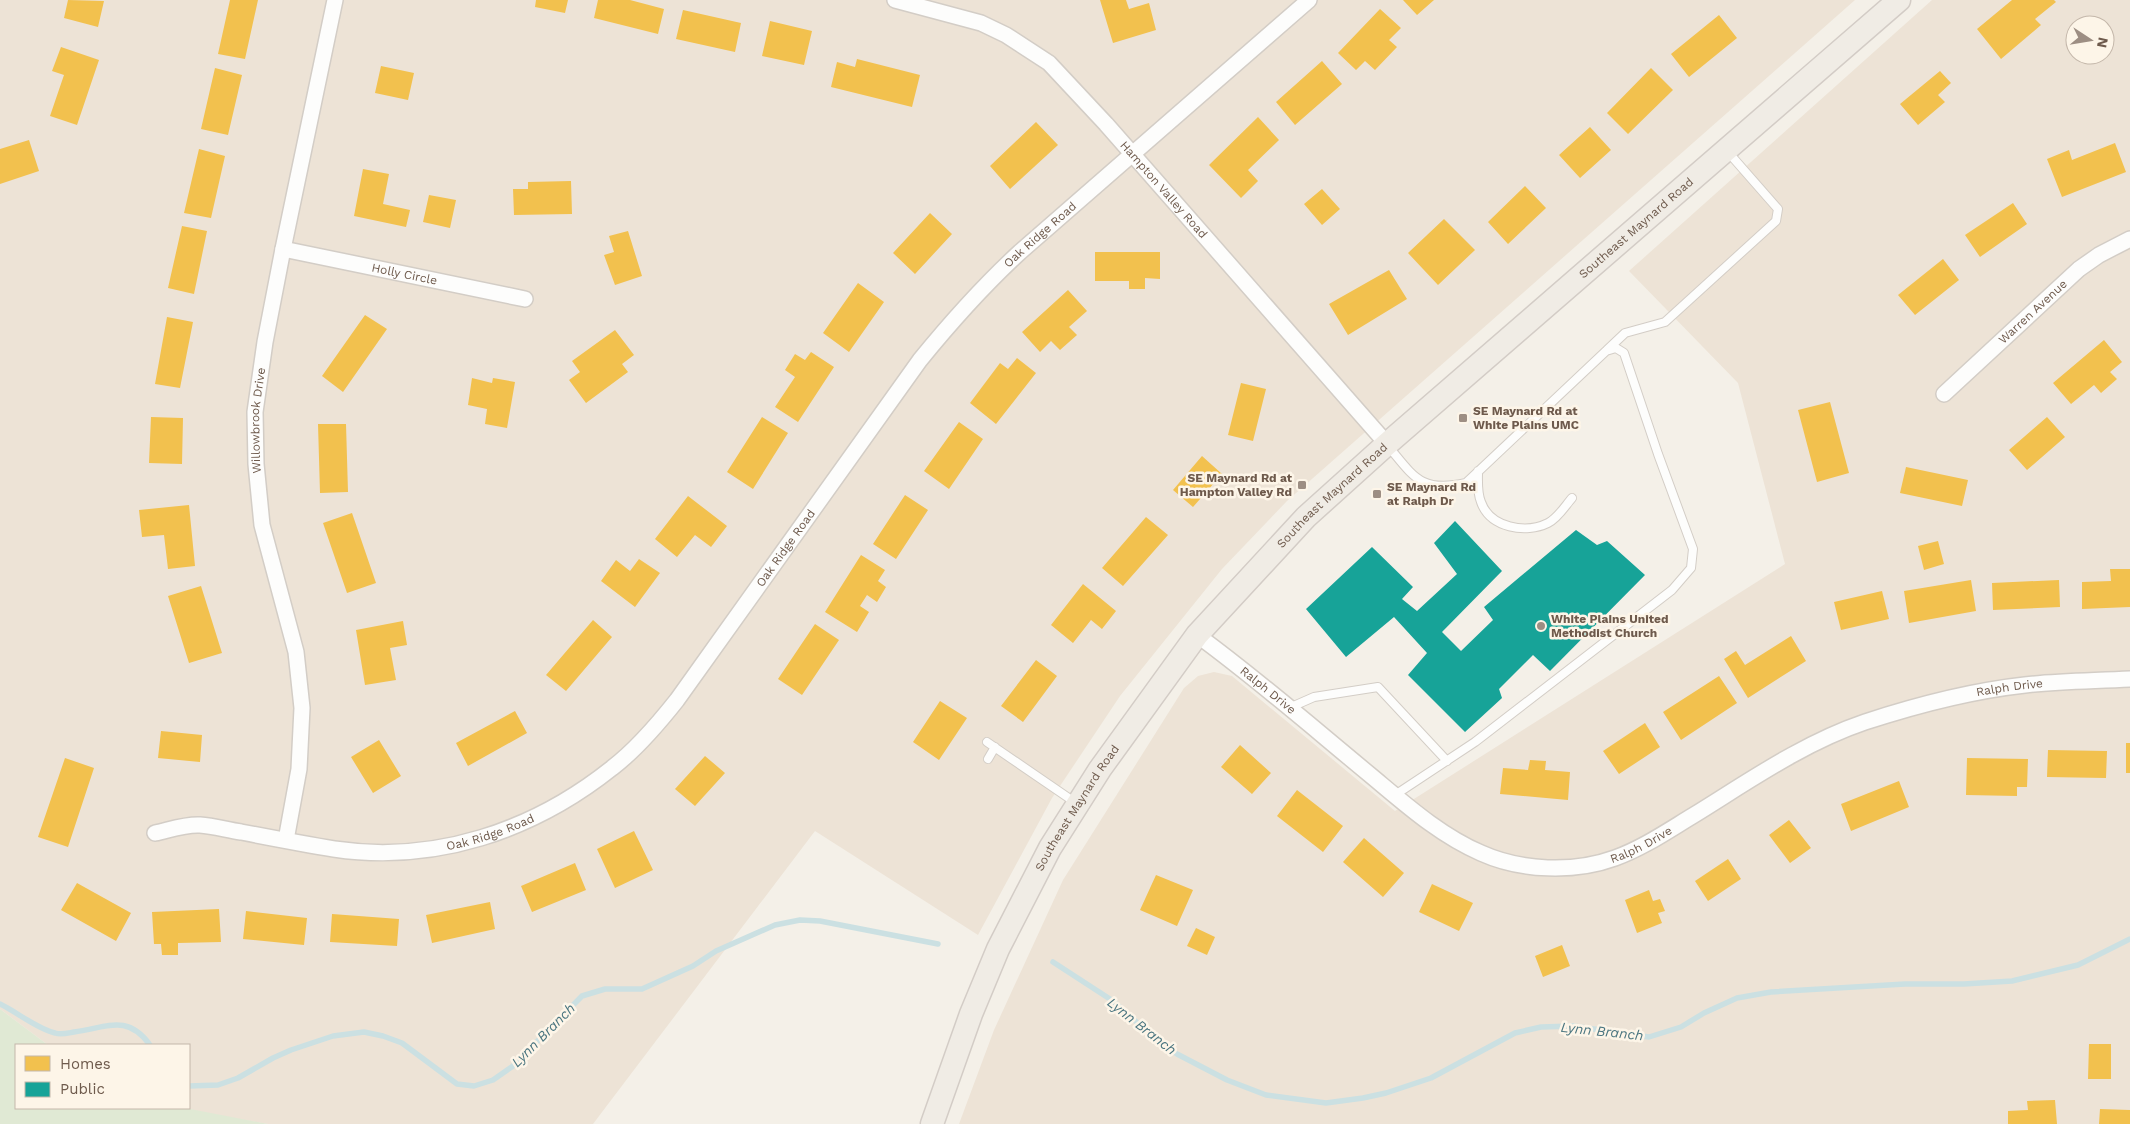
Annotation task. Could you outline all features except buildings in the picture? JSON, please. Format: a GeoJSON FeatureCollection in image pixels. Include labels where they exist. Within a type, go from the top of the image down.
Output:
{"type":"FeatureCollection","features":[{"type":"Feature","properties":{"kind":"main road","name":"Southeast Maynard Road"},"geometry":{"type":"LineString","coordinates":[[932,1124],[971,1014],[998,949],[1050,848],[1100,769],[1196,635],[1306,517],[1387,444],[1898,0]]}},
{"type":"Feature","properties":{"kind":"street","name":"Willowbrook Drive"},"geometry":{"type":"LineString","coordinates":[[286,840],[299,769],[302,708],[296,652],[262,525],[254,446],[255,412],[259,379],[283,249],[335,0]]}},
{"type":"Feature","properties":{"kind":"street","name":"Hampton Valley Road"},"geometry":{"type":"LineString","coordinates":[[894,0],[981,23],[1029,49],[1049,64],[1132,154],[1387,444]]}},
{"type":"Feature","properties":{"kind":"street","name":"Oak Ridge Road"},"geometry":{"type":"LineString","coordinates":[[155,832],[198,825],[335,849],[395,853],[426,851],[483,838],[545,813],[614,767],[643,739],[678,700],[920,360],[952,320],[1015,256],[1309,0]]}},
{"type":"Feature","properties":{"kind":"street","name":"Warren Avenue"},"geometry":{"type":"LineString","coordinates":[[1944,394],[2079,269],[2099,255],[2130,240]]}},
{"type":"Feature","properties":{"kind":"street","name":"Holly Circle"},"geometry":{"type":"LineString","coordinates":[[283,249],[525,299]]}},
{"type":"Feature","properties":{"kind":"street","name":"Ralph Drive"},"geometry":{"type":"LineString","coordinates":[[1196,635],[1228,657],[1394,796],[1446,835],[1483,854],[1500,860],[1537,867],[1563,868],[1588,865],[1616,858],[1652,841],[1800,750],[1833,734],[1865,722],[1928,703],[1990,690],[2025,685],[2130,679]]}},
{"type":"Feature","properties":{"kind":"lane"},"geometry":{"type":"LineString","coordinates":[[1387,444],[1414,477],[1427,485],[1451,486],[1466,483],[1625,334],[1665,322],[1776,221],[1778,209],[1726,150]]}},
{"type":"Feature","properties":{"kind":"lane"},"geometry":{"type":"LineString","coordinates":[[1394,796],[1475,742],[1672,590],[1691,568],[1694,549],[1652,438],[1624,353],[1616,348],[1606,351]]}},
{"type":"Feature","properties":{"kind":"lane"},"geometry":{"type":"LineString","coordinates":[[1478,471],[1481,503],[1495,520],[1512,528],[1536,527],[1549,522],[1572,498]]}},
{"type":"Feature","properties":{"kind":"lane"},"geometry":{"type":"LineString","coordinates":[[1289,708],[1314,697],[1378,687],[1447,761]]}},
{"type":"Feature","properties":{"kind":"lane"},"geometry":{"type":"LineString","coordinates":[[987,742],[1077,804]]}},
{"type":"Feature","properties":{"kind":"lane"},"geometry":{"type":"LineString","coordinates":[[988,759],[995,747]]}},
{"type":"Feature","properties":{"kind":"shaded area"},"geometry":{"type":"Polygon","coordinates":[[[0,0],[1855,0],[1287,501],[1222,569],[1120,696],[1052,798],[978,935],[815,831],[593,1124],[268,1124],[209,1114],[189,1109],[190,1044],[47,1044],[0,1009],[0,0]]]}},
{"type":"Feature","properties":{"kind":"shaded area"},"geometry":{"type":"Polygon","coordinates":[[[1932,0],[2130,0],[2130,1124],[959,1124],[994,1030],[1063,880],[1184,688],[1198,676],[1214,672],[1232,676],[1395,811],[1785,564],[1738,383],[1629,271],[1932,0]]]}},
{"type":"Feature","properties":{"kind":"green space"},"geometry":{"type":"Polygon","coordinates":[[[0,1009],[47,1044],[15,1044],[15,1109],[190,1109],[268,1124],[0,1124],[0,1009]]]}},
{"type":"Feature","properties":{"kind":"waterway","name":"Lynn Branch"},"geometry":{"type":"LineString","coordinates":[[190,1086],[218,1085],[238,1078],[291,1050],[333,1036],[364,1032],[402,1043],[457,1084],[474,1086],[493,1080],[513,1066],[582,996],[605,989],[642,989],[693,966],[716,951],[775,925],[800,920],[820,921],[938,944]]}},
{"type":"Feature","properties":{"kind":"waterway","name":"Lynn Branch"},"geometry":{"type":"LineString","coordinates":[[1053,962],[1113,1001],[1161,1044],[1227,1080],[1266,1095],[1326,1103],[1386,1093],[1431,1078],[1515,1033],[1541,1027],[1573,1026],[1649,1037],[1681,1027],[1704,1013],[1737,998],[1771,992],[1905,984],[1964,984],[2012,981],[2078,965],[2130,939]]}},
{"type":"Feature","properties":{"kind":"waterway","name":"Lynn Branch"},"geometry":{"type":"LineString","coordinates":[[0,1004],[41,1028],[55,1033],[64,1034],[106,1026],[124,1026],[133,1029],[149,1044]]}},
{"type":"Feature","properties":{"kind":"place","name":"SE Maynard Rd at White Plains UMC"},"geometry":{"type":"Point","coordinates":[1463,418]}},
{"type":"Feature","properties":{"kind":"place","name":"SE Maynard Rd at Hampton Valley Rd"},"geometry":{"type":"Point","coordinates":[1302,485]}},
{"type":"Feature","properties":{"kind":"place","name":"SE Maynard Rd at Ralph Dr"},"geometry":{"type":"Point","coordinates":[1377,494]}},
{"type":"Feature","properties":{"kind":"place","name":"White Plains United Methodist Church"},"geometry":{"type":"Point","coordinates":[1541,626]}}]}
